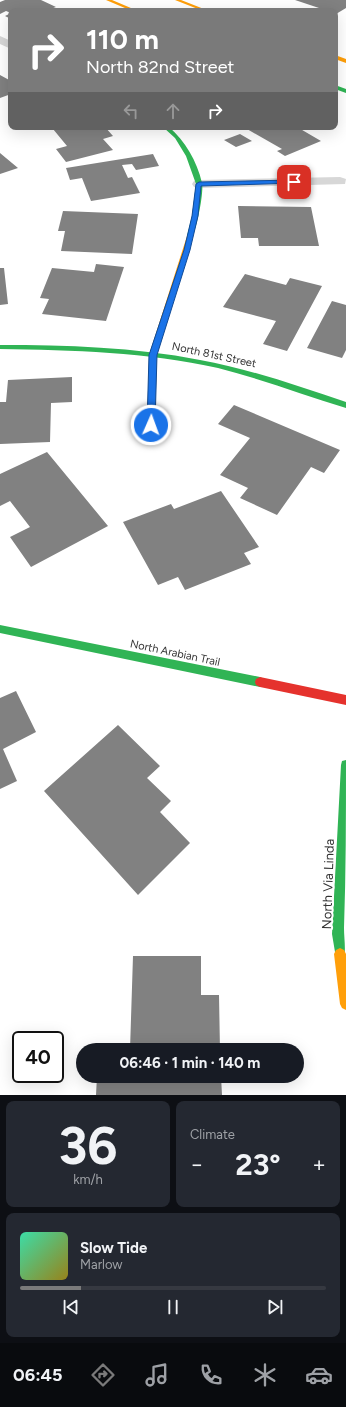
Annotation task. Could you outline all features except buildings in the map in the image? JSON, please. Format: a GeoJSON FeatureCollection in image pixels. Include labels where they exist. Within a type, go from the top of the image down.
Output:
{"type":"FeatureCollection","features":[{"type":"Feature","properties":{"kind":"street"},"geometry":{"type":"LineString","coordinates":[[108,0],[128,8]]}},
{"type":"Feature","properties":{"kind":"street"},"geometry":{"type":"LineString","coordinates":[[177,0],[199,8]]}},
{"type":"Feature","properties":{"kind":"street"},"geometry":{"type":"LineString","coordinates":[[151,425],[153,355],[187,250],[195,216],[199,184],[189,156],[177,137],[169,130]]}},
{"type":"Feature","properties":{"kind":"street"},"geometry":{"type":"LineString","coordinates":[[199,184],[340,181]]}},
{"type":"Feature","properties":{"kind":"street","name":"North 81st Street"},"geometry":{"type":"LineString","coordinates":[[0,347],[58,347],[153,355],[231,370],[271,380],[346,405]]}},
{"type":"Feature","properties":{"kind":"street","name":"North Arabian Trail"},"geometry":{"type":"LineString","coordinates":[[0,629],[346,700]]}},
{"type":"Feature","properties":{"kind":"street","name":"North Via Linda"},"geometry":{"type":"LineString","coordinates":[[346,765],[338,934],[346,1004]]}},
{"type":"Feature","properties":{"kind":"traffic: fast"},"geometry":{"type":"LineString","coordinates":[[338,88],[346,91]]}},
{"type":"Feature","properties":{"kind":"traffic: fast"},"geometry":{"type":"LineString","coordinates":[[169,130],[177,137],[189,156],[199,184],[195,216],[190,236]]}},
{"type":"Feature","properties":{"kind":"traffic: fast"},"geometry":{"type":"LineString","coordinates":[[0,347],[100,350],[200,362],[256,376],[346,405]]}},
{"type":"Feature","properties":{"kind":"traffic: fast"},"geometry":{"type":"LineString","coordinates":[[0,629],[260,682]]}},
{"type":"Feature","properties":{"kind":"traffic: fast"},"geometry":{"type":"LineString","coordinates":[[340,954],[338,934],[346,765]]}},
{"type":"Feature","properties":{"kind":"traffic: slow"},"geometry":{"type":"LineString","coordinates":[[108,0],[128,8]]}},
{"type":"Feature","properties":{"kind":"traffic: slow"},"geometry":{"type":"LineString","coordinates":[[177,0],[199,8]]}},
{"type":"Feature","properties":{"kind":"traffic: slow"},"geometry":{"type":"LineString","coordinates":[[338,58],[346,61]]}},
{"type":"Feature","properties":{"kind":"traffic: slow"},"geometry":{"type":"LineString","coordinates":[[151,425],[153,355],[190,236]]}},
{"type":"Feature","properties":{"kind":"traffic: slow"},"geometry":{"type":"LineString","coordinates":[[340,954],[346,1004]]}},
{"type":"Feature","properties":{"kind":"traffic: jam"},"geometry":{"type":"LineString","coordinates":[[260,682],[346,700]]}},
{"type":"Feature","properties":{"kind":"route"},"geometry":{"type":"LineString","coordinates":[[151,425],[153,355],[187,250],[195,216],[199,184],[294,182]]}}]}
